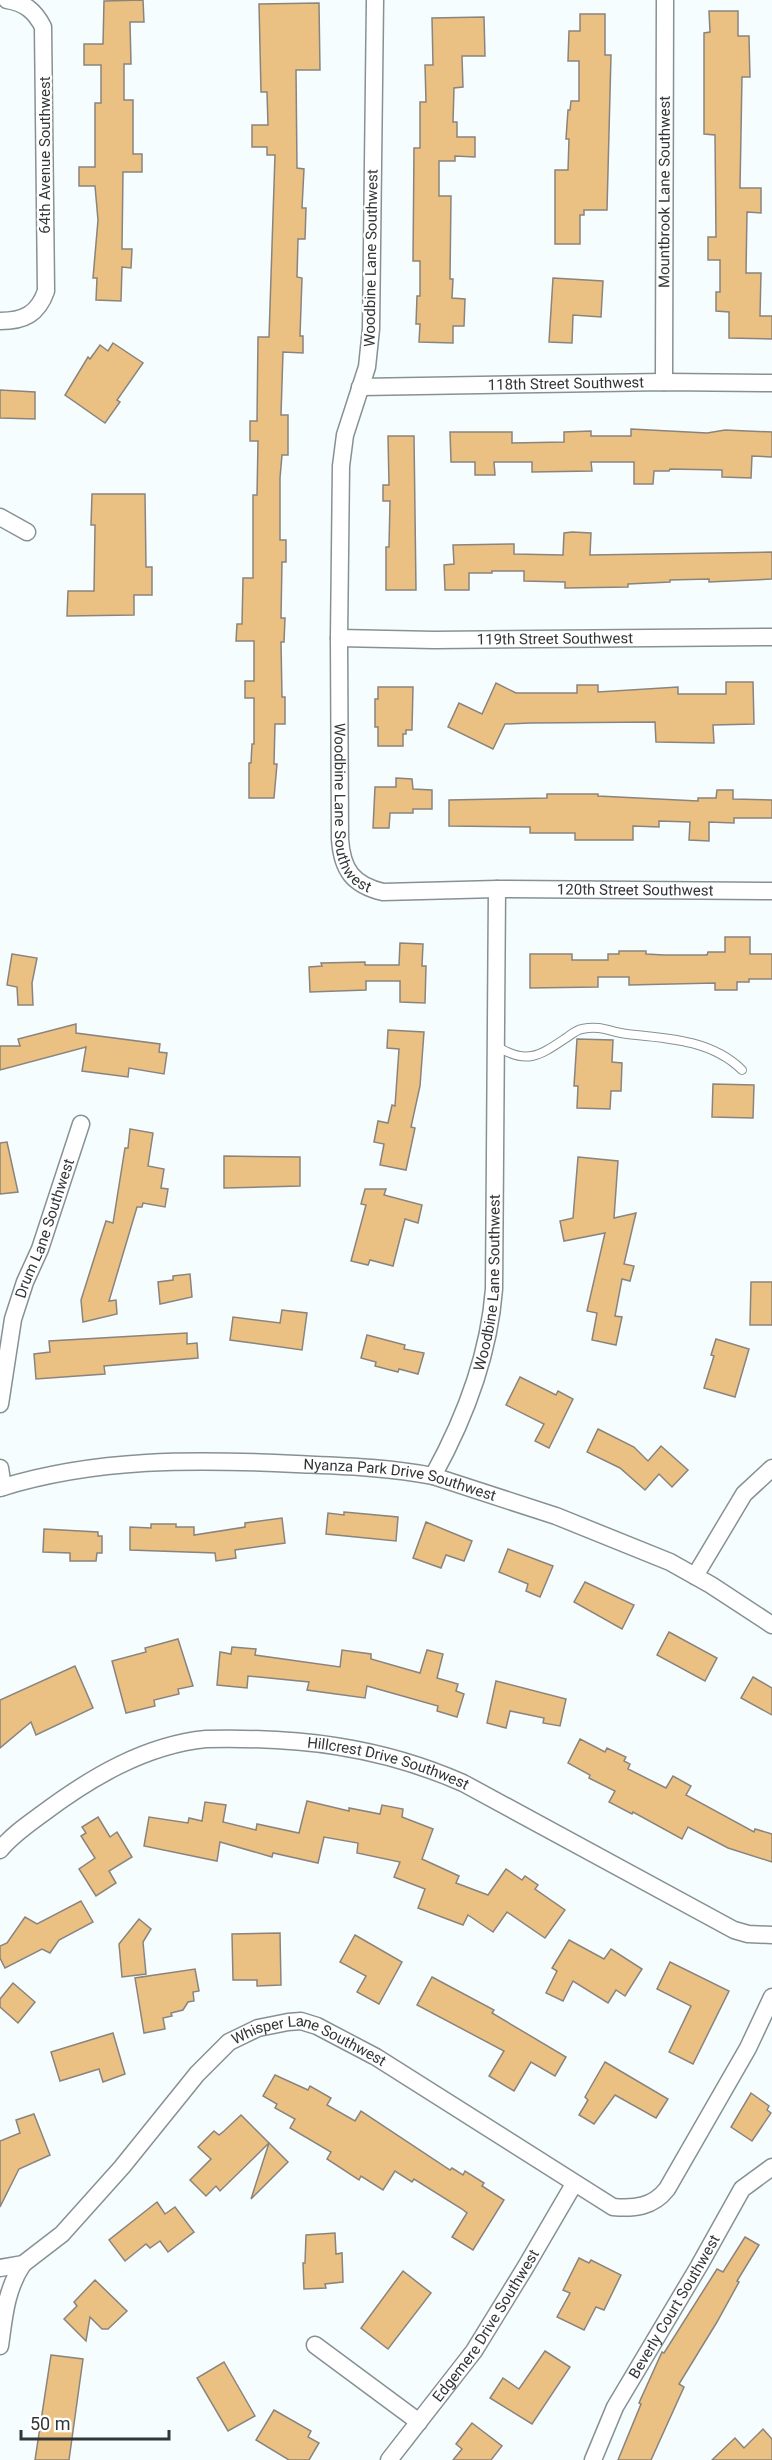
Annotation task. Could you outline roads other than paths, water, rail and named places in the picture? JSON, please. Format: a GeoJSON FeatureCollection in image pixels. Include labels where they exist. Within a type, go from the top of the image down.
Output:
{"type":"FeatureCollection","features":[{"type":"Feature","properties":{"kind":"street","name":"64th Avenue Southwest"},"geometry":{"type":"LineString","coordinates":[[0,321],[15,321],[26,317],[38,308],[46,291],[45,40],[43,27],[37,15],[19,2],[7,0]]}},
{"type":"Feature","properties":{"kind":"street","name":"Woodbine Lane Southwest"},"geometry":{"type":"LineString","coordinates":[[375,0],[371,329],[367,367],[345,435],[341,466],[339,638],[341,855],[347,870],[368,888],[384,892],[497,889],[492,1315],[482,1361],[450,1445],[433,1476]]}},
{"type":"Feature","properties":{"kind":"street","name":"Mountbrook Lane Southwest"},"geometry":{"type":"LineString","coordinates":[[664,382],[665,0]]}},
{"type":"Feature","properties":{"kind":"street","name":"118th Street Southwest"},"geometry":{"type":"LineString","coordinates":[[360,387],[664,382],[772,383]]}},
{"type":"Feature","properties":{"kind":"street"},"geometry":{"type":"LineString","coordinates":[[0,517],[27,532]]}},
{"type":"Feature","properties":{"kind":"street","name":"119th Street Southwest"},"geometry":{"type":"LineString","coordinates":[[339,638],[434,640],[772,637]]}},
{"type":"Feature","properties":{"kind":"street","name":"120th Street Southwest"},"geometry":{"type":"LineString","coordinates":[[497,889],[772,891]]}},
{"type":"Feature","properties":{"kind":"street","name":"Drum Lane Southwest"},"geometry":{"type":"LineString","coordinates":[[0,1404],[13,1319],[25,1282],[40,1249],[81,1124]]}},
{"type":"Feature","properties":{"kind":"street","name":"Nyanza Park Drive Southwest"},"geometry":{"type":"LineString","coordinates":[[1,1488],[86,1468],[164,1461],[226,1461],[384,1468],[433,1476],[556,1516],[670,1562],[772,1625]]}},
{"type":"Feature","properties":{"kind":"street"},"geometry":{"type":"LineString","coordinates":[[0,1468],[1,1488]]}},
{"type":"Feature","properties":{"kind":"street"},"geometry":{"type":"LineString","coordinates":[[695,1576],[744,1494],[772,1468]]}},
{"type":"Feature","properties":{"kind":"street","name":"Hillcrest Drive Southwest"},"geometry":{"type":"LineString","coordinates":[[0,1850],[21,1830],[73,1791],[127,1761],[149,1752],[206,1739],[304,1740],[364,1750],[437,1772],[463,1783],[734,1930],[748,1934],[772,1935]]}},
{"type":"Feature","properties":{"kind":"street","name":"Whisper Lane Southwest"},"geometry":{"type":"LineString","coordinates":[[0,2268],[23,2264],[62,2234],[197,2074],[229,2042],[258,2028],[288,2022],[301,2021],[317,2026],[376,2057],[613,2207],[630,2208],[654,2202],[667,2189],[748,2048],[772,1997]]}},
{"type":"Feature","properties":{"kind":"street","name":"Beverly Court Southwest"},"geometry":{"type":"LineString","coordinates":[[593,2460],[615,2407],[699,2266],[742,2188],[772,2167]]}},
{"type":"Feature","properties":{"kind":"street","name":"Edgemere Drive Southwest"},"geometry":{"type":"LineString","coordinates":[[389,2460],[474,2351],[574,2184]]}},
{"type":"Feature","properties":{"kind":"street"},"geometry":{"type":"LineString","coordinates":[[0,2346],[8,2295],[13,2279],[23,2264]]}},
{"type":"Feature","properties":{"kind":"street"},"geometry":{"type":"LineString","coordinates":[[315,2345],[419,2422]]}},
{"type":"Feature","properties":{"kind":"lane"},"geometry":{"type":"LineString","coordinates":[[496,1046],[510,1054],[525,1058],[542,1054],[578,1030],[598,1026],[624,1034],[676,1039],[731,1059],[742,1070]]}}]}
